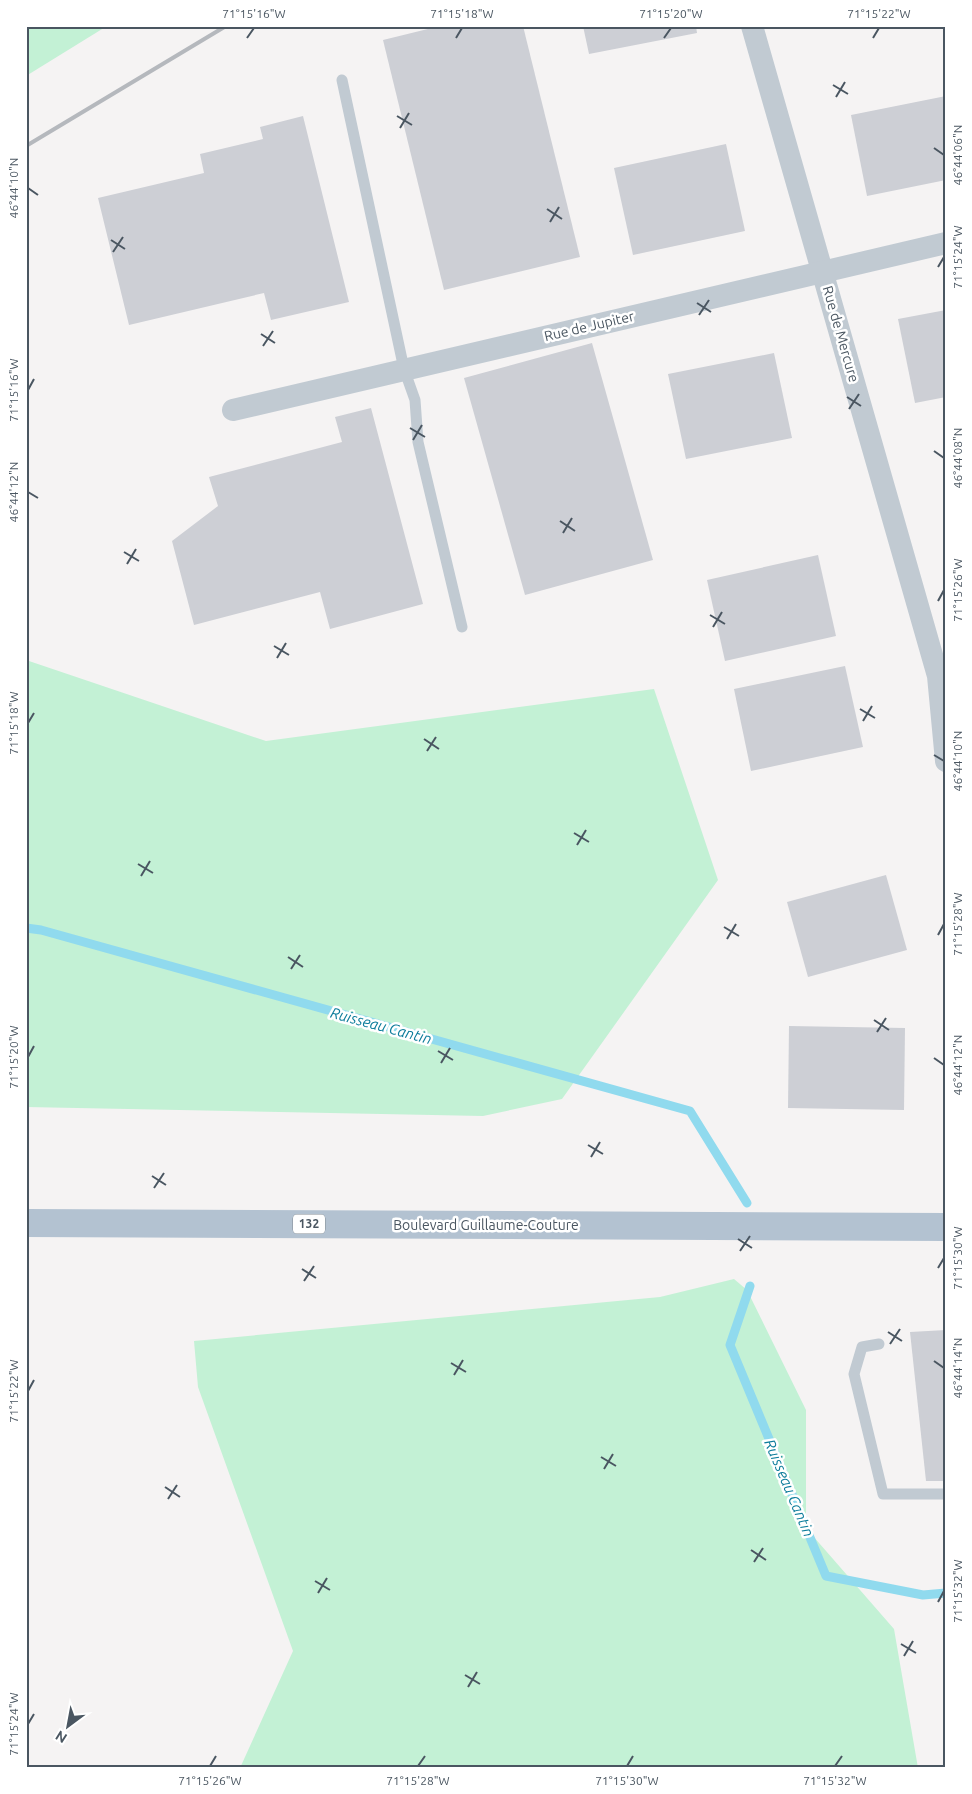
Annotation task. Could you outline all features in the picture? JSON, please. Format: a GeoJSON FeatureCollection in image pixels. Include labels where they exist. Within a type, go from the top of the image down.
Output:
{"type":"FeatureCollection","features":[{"type":"Feature","properties":{"kind":"main road","name":"Boulevard Guillaume-Couture"},"geometry":{"type":"LineString","coordinates":[[26,1223],[946,1227]]}},
{"type":"Feature","properties":{"kind":"street","name":"Rue de Mercure"},"geometry":{"type":"LineString","coordinates":[[752,26],[938,676],[946,761]]}},
{"type":"Feature","properties":{"kind":"street","name":"Rue de Jupiter"},"geometry":{"type":"LineString","coordinates":[[233,410],[946,243]]}},
{"type":"Feature","properties":{"kind":"lane"},"geometry":{"type":"LineString","coordinates":[[342,80],[404,369],[415,400],[418,442],[462,627]]}},
{"type":"Feature","properties":{"kind":"lane"},"geometry":{"type":"LineString","coordinates":[[879,1344],[862,1346],[854,1374],[883,1494],[946,1494]]}},
{"type":"Feature","properties":{"kind":"green space"},"geometry":{"type":"Polygon","coordinates":[[[26,26],[107,26],[26,76],[26,26]]]}},
{"type":"Feature","properties":{"kind":"green space"},"geometry":{"type":"Polygon","coordinates":[[[26,660],[266,741],[654,689],[718,880],[562,1099],[483,1116],[26,1107],[26,660]]]}},
{"type":"Feature","properties":{"kind":"green space"},"geometry":{"type":"Polygon","coordinates":[[[734,1279],[747,1290],[806,1410],[806,1528],[894,1629],[918,1768],[240,1768],[293,1651],[198,1387],[194,1341],[660,1297],[734,1279]]]}},
{"type":"Feature","properties":{"kind":"building"},"geometry":{"type":"Polygon","coordinates":[[[440,26],[523,26],[580,257],[444,290],[383,40],[440,26]]]}},
{"type":"Feature","properties":{"kind":"building"},"geometry":{"type":"Polygon","coordinates":[[[583,26],[696,26],[697,33],[589,54],[583,26]]]}},
{"type":"Feature","properties":{"kind":"building"},"geometry":{"type":"Polygon","coordinates":[[[946,96],[946,180],[867,196],[851,115],[946,96]]]}},
{"type":"Feature","properties":{"kind":"building"},"geometry":{"type":"Polygon","coordinates":[[[303,116],[349,302],[271,320],[264,293],[129,325],[98,198],[204,173],[200,154],[263,139],[260,127],[303,116]]]}},
{"type":"Feature","properties":{"kind":"building"},"geometry":{"type":"Polygon","coordinates":[[[726,144],[745,231],[633,255],[614,168],[726,144]]]}},
{"type":"Feature","properties":{"kind":"building"},"geometry":{"type":"Polygon","coordinates":[[[946,310],[946,397],[915,403],[898,319],[946,310]]]}},
{"type":"Feature","properties":{"kind":"building"},"geometry":{"type":"Polygon","coordinates":[[[592,343],[653,560],[525,595],[464,378],[592,343]]]}},
{"type":"Feature","properties":{"kind":"building"},"geometry":{"type":"Polygon","coordinates":[[[774,353],[792,438],[686,459],[668,374],[774,353]]]}},
{"type":"Feature","properties":{"kind":"building"},"geometry":{"type":"Polygon","coordinates":[[[371,408],[423,604],[330,629],[320,592],[194,625],[172,541],[218,506],[209,477],[342,442],[335,417],[371,408]]]}},
{"type":"Feature","properties":{"kind":"building"},"geometry":{"type":"Polygon","coordinates":[[[818,555],[836,636],[725,661],[707,580],[818,555]]]}},
{"type":"Feature","properties":{"kind":"building"},"geometry":{"type":"Polygon","coordinates":[[[845,666],[863,747],[751,771],[734,689],[845,666]]]}},
{"type":"Feature","properties":{"kind":"building"},"geometry":{"type":"Polygon","coordinates":[[[886,875],[907,950],[808,977],[787,902],[886,875]]]}},
{"type":"Feature","properties":{"kind":"building"},"geometry":{"type":"Polygon","coordinates":[[[789,1026],[905,1028],[904,1110],[788,1108],[789,1026]]]}},
{"type":"Feature","properties":{"kind":"building"},"geometry":{"type":"Polygon","coordinates":[[[946,1330],[946,1481],[926,1481],[910,1332],[946,1330]]]}},
{"type":"Feature","properties":{"kind":"waterway","name":"Ruisseau Cantin"},"geometry":{"type":"LineString","coordinates":[[26,928],[41,930],[690,1111],[747,1203]]}},
{"type":"Feature","properties":{"kind":"waterway","name":"Ruisseau Cantin"},"geometry":{"type":"LineString","coordinates":[[750,1286],[730,1345],[826,1576],[923,1595],[946,1593]]}},
{"type":"Feature","properties":{"kind":"railway"},"geometry":{"type":"LineString","coordinates":[[26,146],[226,26]]}}]}
